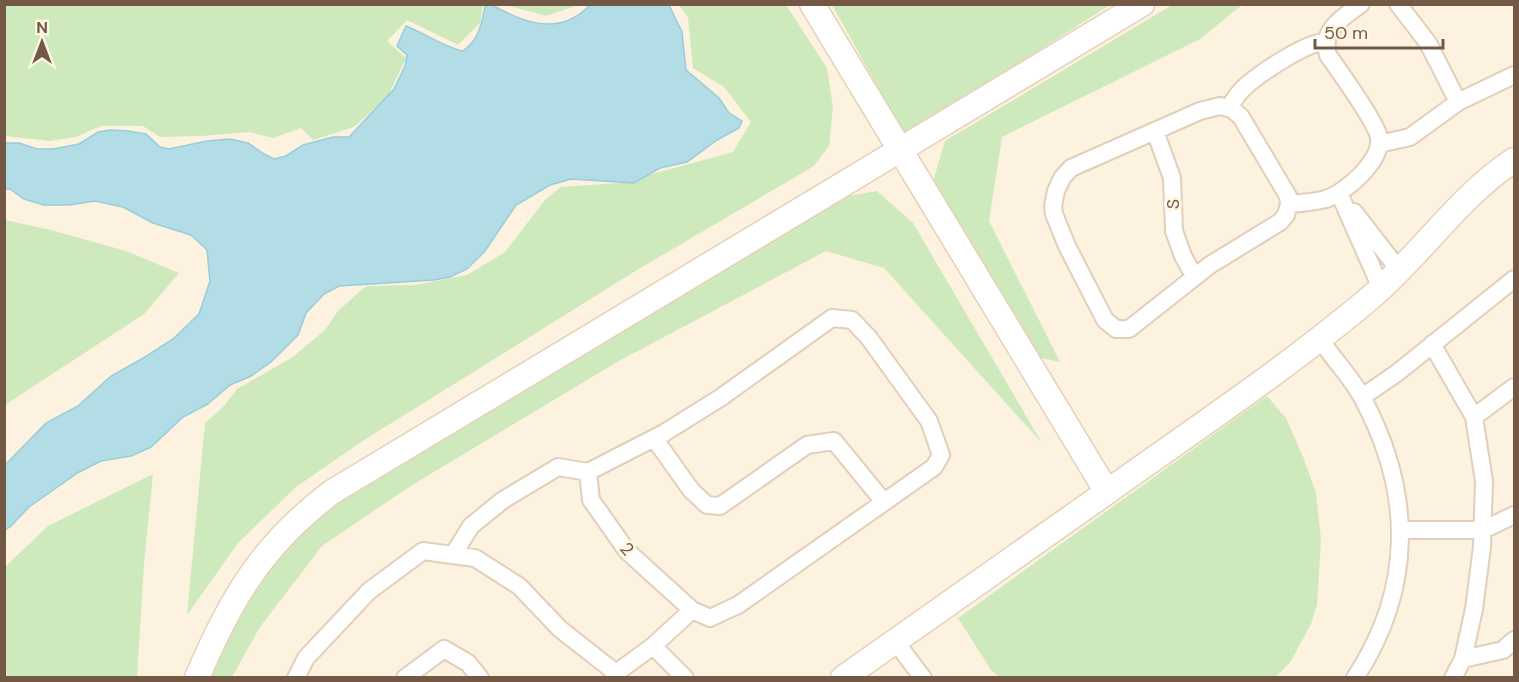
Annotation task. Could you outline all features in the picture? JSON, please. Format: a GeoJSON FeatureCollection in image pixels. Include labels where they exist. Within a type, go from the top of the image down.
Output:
{"type":"FeatureCollection","features":[{"type":"Feature","properties":{"kind":"street"},"geometry":{"type":"LineString","coordinates":[[812,4],[1107,492]]}},
{"type":"Feature","properties":{"kind":"street"},"geometry":{"type":"LineString","coordinates":[[197,678],[224,617],[242,587],[263,558],[289,529],[323,499],[358,475],[1142,4]]}},
{"type":"Feature","properties":{"kind":"street"},"geometry":{"type":"LineString","coordinates":[[1289,204],[1311,202],[1339,193],[1362,174],[1374,158],[1379,144],[1376,129],[1328,55],[1326,42],[1327,36],[1336,23],[1361,4]]}},
{"type":"Feature","properties":{"kind":"street"},"geometry":{"type":"LineString","coordinates":[[1398,4],[1428,43],[1458,102]]}},
{"type":"Feature","properties":{"kind":"street"},"geometry":{"type":"LineString","coordinates":[[1229,108],[1248,84],[1305,47],[1318,42],[1326,42]]}},
{"type":"Feature","properties":{"kind":"street"},"geometry":{"type":"LineString","coordinates":[[1379,144],[1410,137],[1458,102],[1515,75]]}},
{"type":"Feature","properties":{"kind":"street"},"geometry":{"type":"LineString","coordinates":[[1220,105],[1229,108],[1241,117],[1288,196],[1289,204],[1286,215],[1280,222],[1194,276],[1135,325],[1122,331],[1116,329],[1105,320],[1067,246],[1054,214],[1056,191],[1066,172],[1208,108],[1220,105]]}},
{"type":"Feature","properties":{"kind":"street","name":"S"},"geometry":{"type":"LineString","coordinates":[[1155,131],[1172,178],[1174,231],[1183,256],[1194,276]]}},
{"type":"Feature","properties":{"kind":"street"},"geometry":{"type":"LineString","coordinates":[[843,678],[1320,339],[1400,270],[1491,177],[1515,160]]}},
{"type":"Feature","properties":{"kind":"street"},"geometry":{"type":"LineString","coordinates":[[1339,193],[1400,270]]}},
{"type":"Feature","properties":{"kind":"street"},"geometry":{"type":"LineString","coordinates":[[1339,193],[1381,288]]}},
{"type":"Feature","properties":{"kind":"street"},"geometry":{"type":"LineString","coordinates":[[1362,396],[1397,373],[1515,279]]}},
{"type":"Feature","properties":{"kind":"street"},"geometry":{"type":"LineString","coordinates":[[296,678],[306,657],[369,591],[423,551],[475,558],[519,586],[560,629],[616,675],[653,646],[692,610],[710,618],[738,605],[934,467],[941,455],[929,421],[869,338],[852,320],[832,318],[720,398],[654,438],[588,472],[558,467],[503,500],[471,526],[453,555]]}},
{"type":"Feature","properties":{"kind":"street"},"geometry":{"type":"LineString","coordinates":[[1320,339],[1362,396],[1376,426],[1400,509],[1400,562],[1389,610],[1368,657],[1355,678]]}},
{"type":"Feature","properties":{"kind":"street"},"geometry":{"type":"LineString","coordinates":[[1432,344],[1473,417],[1484,482],[1482,547],[1473,609],[1463,659],[1453,678]]}},
{"type":"Feature","properties":{"kind":"street"},"geometry":{"type":"LineString","coordinates":[[1473,417],[1515,387]]}},
{"type":"Feature","properties":{"kind":"street"},"geometry":{"type":"LineString","coordinates":[[654,438],[691,490],[707,505],[720,506],[807,446],[834,441],[884,502]]}},
{"type":"Feature","properties":{"kind":"street","name":"2"},"geometry":{"type":"LineString","coordinates":[[588,472],[591,500],[627,551],[692,610]]}},
{"type":"Feature","properties":{"kind":"street"},"geometry":{"type":"LineString","coordinates":[[1400,530],[1483,530],[1515,515]]}},
{"type":"Feature","properties":{"kind":"street"},"geometry":{"type":"LineString","coordinates":[[1463,659],[1503,650],[1515,640]]}},
{"type":"Feature","properties":{"kind":"street"},"geometry":{"type":"LineString","coordinates":[[895,641],[923,678]]}},
{"type":"Feature","properties":{"kind":"street"},"geometry":{"type":"LineString","coordinates":[[653,646],[685,678]]}},
{"type":"Feature","properties":{"kind":"street"},"geometry":{"type":"LineString","coordinates":[[405,678],[444,649],[468,663],[480,678]]}},
{"type":"Feature","properties":{"kind":"green space"},"geometry":{"type":"Polygon","coordinates":[[[4,5],[483,5],[480,23],[458,45],[407,20],[387,41],[406,58],[388,96],[354,127],[313,140],[301,128],[273,138],[249,132],[160,137],[143,126],[101,126],[76,137],[50,141],[5,136],[4,5]]]}},
{"type":"Feature","properties":{"kind":"green space"},"geometry":{"type":"Polygon","coordinates":[[[506,5],[578,5],[546,16],[506,5]]]}},
{"type":"Feature","properties":{"kind":"green space"},"geometry":{"type":"Polygon","coordinates":[[[679,5],[786,5],[827,68],[833,107],[829,146],[814,166],[637,270],[361,442],[296,487],[238,543],[187,615],[205,423],[223,407],[237,389],[293,357],[325,330],[338,311],[366,286],[415,285],[467,275],[505,252],[545,200],[561,187],[619,183],[733,152],[751,122],[724,87],[693,68],[688,18],[679,5]]]}},
{"type":"Feature","properties":{"kind":"green space"},"geometry":{"type":"Polygon","coordinates":[[[832,5],[1110,5],[905,136],[832,5]]]}},
{"type":"Feature","properties":{"kind":"green space"},"geometry":{"type":"Polygon","coordinates":[[[1172,5],[1242,5],[1200,39],[1002,137],[989,221],[1060,362],[1037,357],[931,188],[945,141],[1172,5]]]}},
{"type":"Feature","properties":{"kind":"green space"},"geometry":{"type":"Polygon","coordinates":[[[877,191],[913,223],[1042,443],[884,268],[826,251],[617,362],[409,487],[322,546],[260,627],[232,677],[209,678],[232,622],[297,533],[352,489],[841,197],[877,191]]]}},
{"type":"Feature","properties":{"kind":"green space"},"geometry":{"type":"Polygon","coordinates":[[[5,220],[126,251],[179,273],[144,314],[5,405],[5,220]]]}},
{"type":"Feature","properties":{"kind":"green space"},"geometry":{"type":"Polygon","coordinates":[[[1267,396],[1286,418],[1303,457],[1316,493],[1321,540],[1317,605],[1311,624],[1291,661],[1276,677],[1000,678],[991,670],[958,618],[1267,396]]]}},
{"type":"Feature","properties":{"kind":"green space"},"geometry":{"type":"Polygon","coordinates":[[[153,474],[144,564],[137,677],[5,677],[5,567],[48,526],[153,474]]]}},
{"type":"Feature","properties":{"kind":"water"},"geometry":{"type":"Polygon","coordinates":[[[490,4],[516,17],[542,24],[566,21],[590,5],[669,5],[682,32],[686,70],[719,98],[729,113],[742,121],[739,128],[717,140],[687,162],[660,168],[634,183],[571,179],[550,185],[516,205],[485,251],[467,269],[450,277],[339,286],[324,294],[306,313],[298,335],[271,362],[251,376],[230,385],[208,404],[183,417],[151,447],[131,456],[101,461],[79,472],[29,507],[5,530],[5,465],[46,423],[78,406],[111,376],[173,339],[199,314],[210,281],[207,250],[191,235],[153,223],[123,207],[95,201],[69,205],[44,205],[24,199],[10,189],[5,189],[5,143],[19,143],[37,149],[53,149],[79,144],[98,132],[111,130],[146,134],[160,147],[169,149],[230,139],[248,143],[274,159],[286,156],[303,145],[333,137],[349,137],[394,89],[405,66],[407,55],[397,46],[406,26],[449,47],[463,51],[476,37],[485,7],[490,4]]]}}]}
